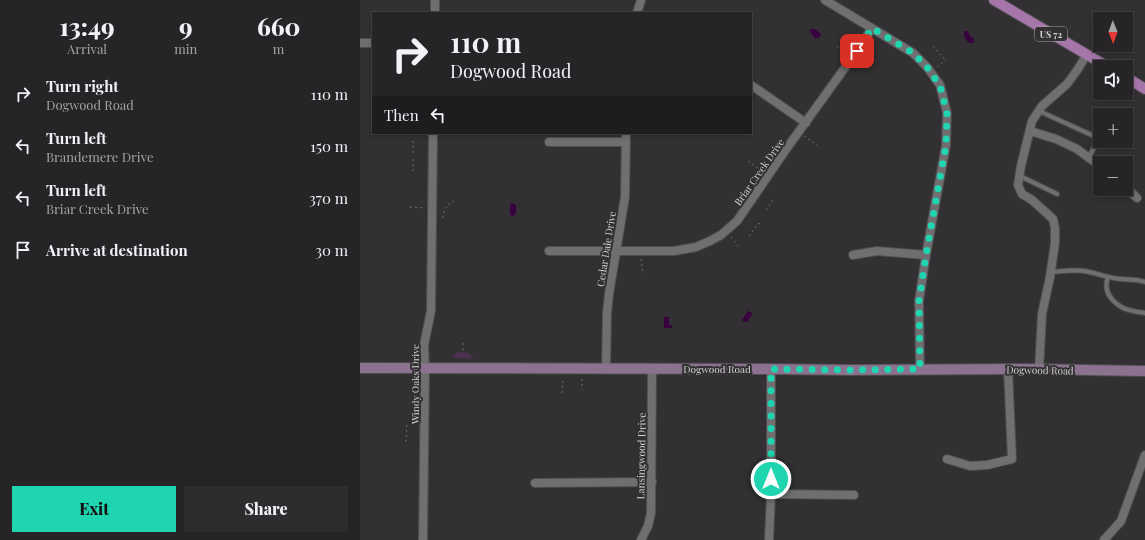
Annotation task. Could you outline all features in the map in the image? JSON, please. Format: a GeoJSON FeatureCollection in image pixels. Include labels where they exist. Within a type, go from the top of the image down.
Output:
{"type":"FeatureCollection","features":[{"type":"Feature","properties":{"kind":"main road","name":"US 72"},"geometry":{"type":"LineString","coordinates":[[994,0],[1097,60]]}},
{"type":"Feature","properties":{"kind":"main road"},"geometry":{"type":"LineString","coordinates":[[1133,82],[1145,89]]}},
{"type":"Feature","properties":{"kind":"street"},"geometry":{"type":"LineString","coordinates":[[435,0],[435,12]]}},
{"type":"Feature","properties":{"kind":"street"},"geometry":{"type":"LineString","coordinates":[[637,12],[642,0]]}},
{"type":"Feature","properties":{"kind":"street"},"geometry":{"type":"LineString","coordinates":[[825,0],[913,53],[927,67],[940,86],[947,113],[946,145],[919,301],[920,369]]}},
{"type":"Feature","properties":{"kind":"street","name":"Briar Creek Drive"},"geometry":{"type":"LineString","coordinates":[[549,251],[674,251],[696,247],[722,235],[737,221],[872,28]]}},
{"type":"Feature","properties":{"kind":"street"},"geometry":{"type":"LineString","coordinates":[[360,43],[372,43]]}},
{"type":"Feature","properties":{"kind":"street"},"geometry":{"type":"LineString","coordinates":[[1039,370],[1042,314],[1051,272],[1055,243],[1055,228],[1053,219],[1032,200],[1022,194],[1018,185],[1032,121],[1042,106],[1066,84],[1078,69],[1087,54]]}},
{"type":"Feature","properties":{"kind":"street"},"geometry":{"type":"LineString","coordinates":[[752,86],[806,123]]}},
{"type":"Feature","properties":{"kind":"street"},"geometry":{"type":"LineString","coordinates":[[1030,131],[1056,139],[1077,149],[1093,161]]}},
{"type":"Feature","properties":{"kind":"street","name":"Windy Oaks Drive"},"geometry":{"type":"LineString","coordinates":[[423,540],[424,345],[430,311],[433,134]]}},
{"type":"Feature","properties":{"kind":"street"},"geometry":{"type":"LineString","coordinates":[[549,142],[626,137]]}},
{"type":"Feature","properties":{"kind":"street","name":"Cedar Dale Drive"},"geometry":{"type":"LineString","coordinates":[[606,368],[607,313],[609,294],[625,197],[626,137]]}},
{"type":"Feature","properties":{"kind":"street"},"geometry":{"type":"LineString","coordinates":[[1133,194],[1137,198]]}},
{"type":"Feature","properties":{"kind":"street"},"geometry":{"type":"LineString","coordinates":[[853,255],[877,251],[926,255]]}},
{"type":"Feature","properties":{"kind":"street","name":"Dogwood Road"},"geometry":{"type":"LineString","coordinates":[[360,368],[850,370],[1008,369],[1145,371]]}},
{"type":"Feature","properties":{"kind":"street","name":"Lansingwood Drive"},"geometry":{"type":"LineString","coordinates":[[641,540],[648,526],[651,513],[652,369]]}},
{"type":"Feature","properties":{"kind":"street"},"geometry":{"type":"LineString","coordinates":[[769,540],[771,494],[771,369]]}},
{"type":"Feature","properties":{"kind":"street"},"geometry":{"type":"LineString","coordinates":[[947,459],[970,466],[987,465],[1012,459],[1008,369]]}},
{"type":"Feature","properties":{"kind":"street"},"geometry":{"type":"LineString","coordinates":[[1104,540],[1121,521],[1144,460]]}},
{"type":"Feature","properties":{"kind":"street"},"geometry":{"type":"LineString","coordinates":[[535,483],[652,482]]}},
{"type":"Feature","properties":{"kind":"street"},"geometry":{"type":"LineString","coordinates":[[771,494],[854,495]]}},
{"type":"Feature","properties":{"kind":"lane"},"geometry":{"type":"LineString","coordinates":[[1039,111],[1096,137],[1097,142],[1089,158]]}},
{"type":"Feature","properties":{"kind":"lane"},"geometry":{"type":"LineString","coordinates":[[1020,176],[1057,194]]}},
{"type":"Feature","properties":{"kind":"lane"},"geometry":{"type":"LineString","coordinates":[[1051,272],[1070,270],[1082,271],[1108,277],[1133,279],[1145,282]]}},
{"type":"Feature","properties":{"kind":"lane"},"geometry":{"type":"LineString","coordinates":[[1108,277],[1106,289],[1114,301],[1124,308],[1145,313]]}},
{"type":"Feature","properties":{"kind":"path"},"geometry":{"type":"LineString","coordinates":[[837,46],[848,54]]}},
{"type":"Feature","properties":{"kind":"path"},"geometry":{"type":"LineString","coordinates":[[933,46],[945,60]]}},
{"type":"Feature","properties":{"kind":"path"},"geometry":{"type":"LineString","coordinates":[[934,69],[947,59]]}},
{"type":"Feature","properties":{"kind":"path"},"geometry":{"type":"LineString","coordinates":[[803,135],[817,145]]}},
{"type":"Feature","properties":{"kind":"path"},"geometry":{"type":"LineString","coordinates":[[413,140],[413,153]]}},
{"type":"Feature","properties":{"kind":"path"},"geometry":{"type":"LineString","coordinates":[[413,158],[413,171]]}},
{"type":"Feature","properties":{"kind":"path"},"geometry":{"type":"LineString","coordinates":[[748,161],[765,173]]}},
{"type":"Feature","properties":{"kind":"path"},"geometry":{"type":"LineString","coordinates":[[766,210],[773,200]]}},
{"type":"Feature","properties":{"kind":"path"},"geometry":{"type":"LineString","coordinates":[[443,218],[444,210],[454,201]]}},
{"type":"Feature","properties":{"kind":"path"},"geometry":{"type":"LineString","coordinates":[[410,207],[427,208]]}},
{"type":"Feature","properties":{"kind":"path"},"geometry":{"type":"LineString","coordinates":[[750,236],[757,224],[761,223]]}},
{"type":"Feature","properties":{"kind":"path"},"geometry":{"type":"LineString","coordinates":[[729,234],[739,247]]}},
{"type":"Feature","properties":{"kind":"path"},"geometry":{"type":"LineString","coordinates":[[641,256],[643,274]]}},
{"type":"Feature","properties":{"kind":"path"},"geometry":{"type":"LineString","coordinates":[[463,343],[463,350]]}},
{"type":"Feature","properties":{"kind":"path"},"geometry":{"type":"LineString","coordinates":[[562,393],[563,378]]}},
{"type":"Feature","properties":{"kind":"path"},"geometry":{"type":"LineString","coordinates":[[582,378],[582,390]]}},
{"type":"Feature","properties":{"kind":"path"},"geometry":{"type":"LineString","coordinates":[[405,441],[406,425]]}},
{"type":"Feature","properties":{"kind":"shaded area"},"geometry":{"type":"Polygon","coordinates":[[[811,29],[815,29],[821,34],[819,38],[817,37],[816,39],[814,37],[810,32],[811,29]]]}},
{"type":"Feature","properties":{"kind":"shaded area"},"geometry":{"type":"Polygon","coordinates":[[[965,31],[968,31],[969,35],[974,39],[973,43],[969,43],[964,36],[965,31]]]}},
{"type":"Feature","properties":{"kind":"shaded area"},"geometry":{"type":"Polygon","coordinates":[[[512,203],[516,205],[516,212],[515,215],[512,216],[510,214],[510,204],[512,203]]]}},
{"type":"Feature","properties":{"kind":"shaded area"},"geometry":{"type":"Polygon","coordinates":[[[748,311],[752,313],[751,317],[747,322],[744,322],[742,320],[748,311]]]}},
{"type":"Feature","properties":{"kind":"shaded area"},"geometry":{"type":"Polygon","coordinates":[[[664,317],[669,317],[669,325],[672,325],[672,328],[664,328],[664,317]]]}},
{"type":"Feature","properties":{"kind":"shaded area"},"geometry":{"type":"Polygon","coordinates":[[[456,353],[468,353],[473,358],[452,358],[456,353]]]}},
{"type":"Feature","properties":{"kind":"route"},"geometry":{"type":"LineString","coordinates":[[771,479],[771,369],[920,369],[919,301],[946,145],[947,113],[940,86],[927,67],[916,55],[872,28],[857,51]]}}]}
